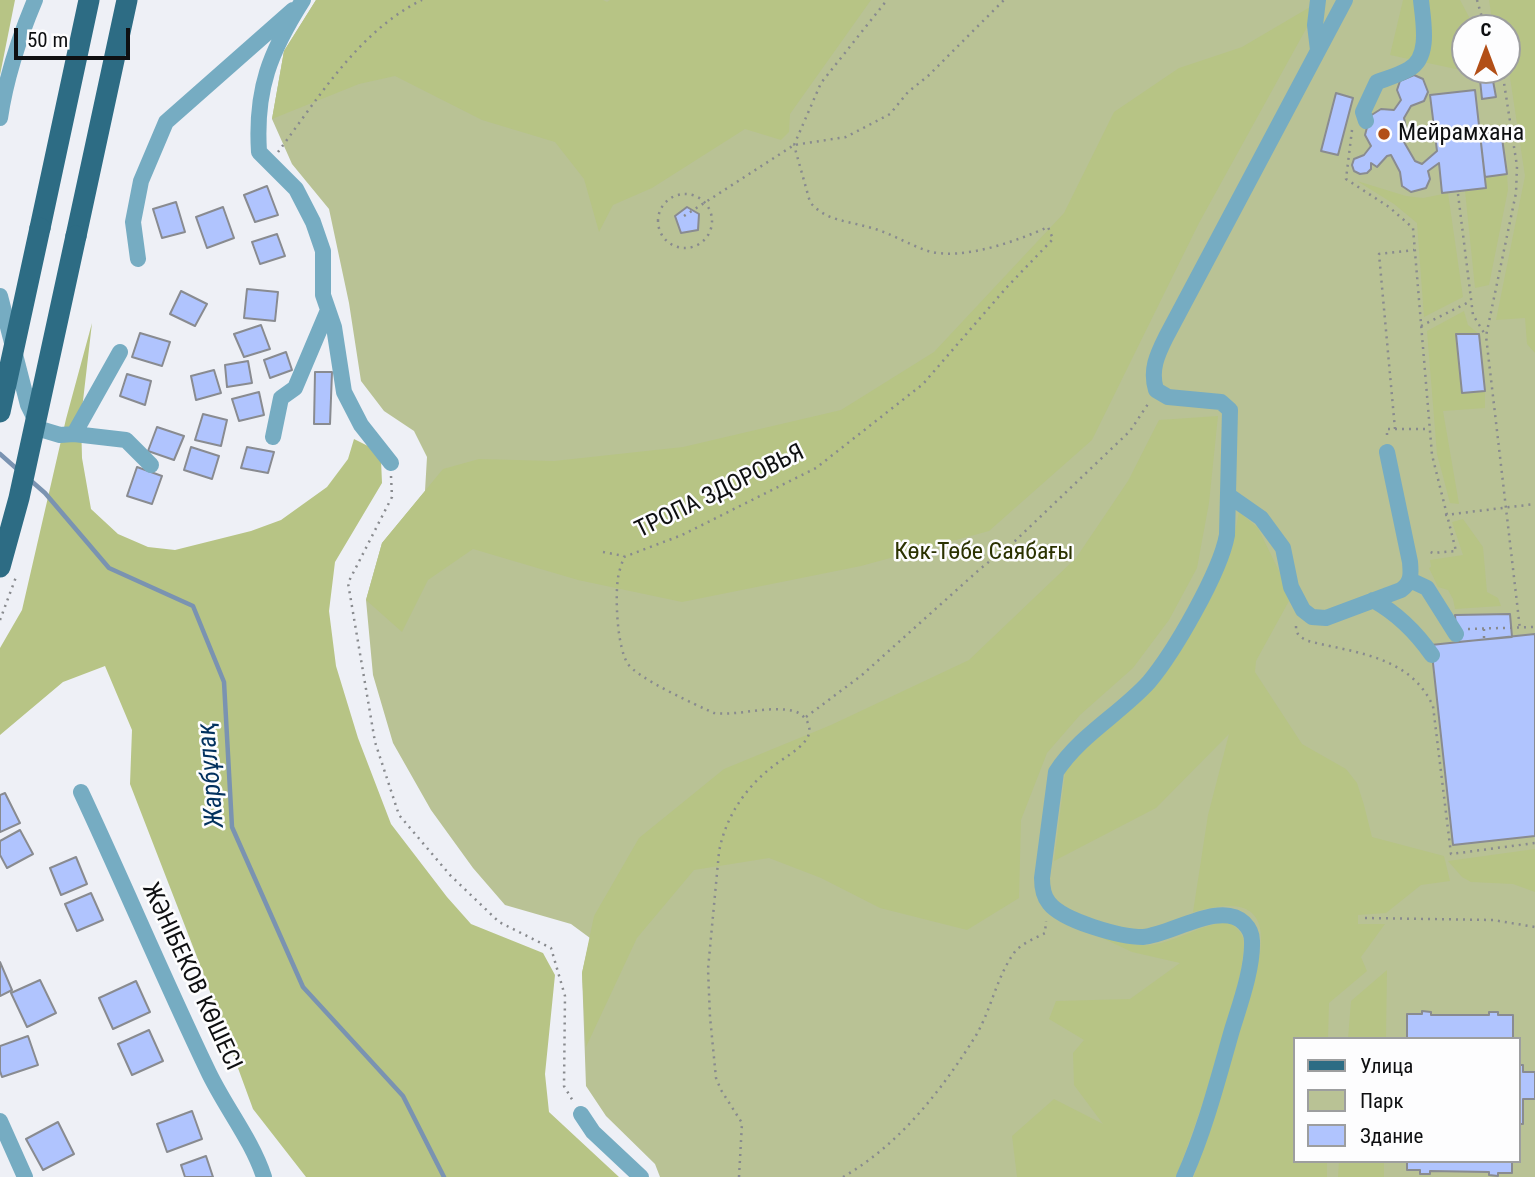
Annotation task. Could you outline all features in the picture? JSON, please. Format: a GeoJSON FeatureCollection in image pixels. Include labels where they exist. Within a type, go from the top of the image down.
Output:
{"type":"FeatureCollection","features":[{"type":"Feature","properties":{"kind":"main road"},"geometry":{"type":"LineString","coordinates":[[0,412],[89,0]]}},
{"type":"Feature","properties":{"kind":"main road"},"geometry":{"type":"LineString","coordinates":[[0,567],[19,499],[127,0]]}},
{"type":"Feature","properties":{"kind":"street"},"geometry":{"type":"LineString","coordinates":[[0,118],[19,43],[34,0]]}},
{"type":"Feature","properties":{"kind":"street"},"geometry":{"type":"LineString","coordinates":[[1318,0],[1315,24],[1318,50]]}},
{"type":"Feature","properties":{"kind":"street"},"geometry":{"type":"LineString","coordinates":[[1184,1177],[1205,1125],[1238,1011],[1252,948],[1250,930],[1236,916],[1223,914],[1158,934],[1128,936],[1063,915],[1048,903],[1042,889],[1042,878],[1056,772],[1064,759],[1149,682],[1196,609],[1224,548],[1230,410],[1221,402],[1168,397],[1156,390],[1152,376],[1156,356],[1345,0]]}},
{"type":"Feature","properties":{"kind":"street"},"geometry":{"type":"LineString","coordinates":[[1365,117],[1377,82],[1412,68],[1423,55],[1421,0]]}},
{"type":"Feature","properties":{"kind":"street"},"geometry":{"type":"LineString","coordinates":[[302,1],[271,59],[261,89],[257,126],[259,152],[296,188],[313,222],[323,251],[323,295],[334,327],[344,392],[361,425],[391,463]]}},
{"type":"Feature","properties":{"kind":"street"},"geometry":{"type":"LineString","coordinates":[[138,259],[133,222],[141,181],[166,121],[302,1]]}},
{"type":"Feature","properties":{"kind":"street"},"geometry":{"type":"LineString","coordinates":[[0,296],[28,405],[40,429],[60,435],[126,440],[151,465]]}},
{"type":"Feature","properties":{"kind":"street"},"geometry":{"type":"LineString","coordinates":[[273,437],[281,398],[295,388],[328,310]]}},
{"type":"Feature","properties":{"kind":"street"},"geometry":{"type":"LineString","coordinates":[[74,434],[120,352]]}},
{"type":"Feature","properties":{"kind":"street"},"geometry":{"type":"LineString","coordinates":[[1228,495],[1261,518],[1283,548],[1291,587],[1303,610],[1312,617],[1326,618],[1401,590],[1409,584],[1410,562],[1387,452]]}},
{"type":"Feature","properties":{"kind":"street"},"geometry":{"type":"LineString","coordinates":[[1410,580],[1427,589],[1459,631]]}},
{"type":"Feature","properties":{"kind":"street"},"geometry":{"type":"LineString","coordinates":[[1373,600],[1390,610],[1417,634],[1432,655]]}},
{"type":"Feature","properties":{"kind":"street","name":"ЖӘНІБЕКОВ КӨШЕСІ"},"geometry":{"type":"LineString","coordinates":[[81,792],[202,1059],[256,1153],[264,1177]]}},
{"type":"Feature","properties":{"kind":"street"},"geometry":{"type":"LineString","coordinates":[[581,1114],[593,1132],[641,1177]]}},
{"type":"Feature","properties":{"kind":"street"},"geometry":{"type":"LineString","coordinates":[[0,1121],[25,1177]]}},
{"type":"Feature","properties":{"kind":"path"},"geometry":{"type":"LineString","coordinates":[[270,163],[345,62],[403,9],[422,0]]}},
{"type":"Feature","properties":{"kind":"path"},"geometry":{"type":"LineString","coordinates":[[794,145],[821,83],[887,0]]}},
{"type":"Feature","properties":{"kind":"path"},"geometry":{"type":"LineString","coordinates":[[684,216],[794,145],[846,137],[890,114],[908,92],[928,76],[1003,0]]}},
{"type":"Feature","properties":{"kind":"path"},"geometry":{"type":"LineString","coordinates":[[1504,84],[1517,166],[1516,193],[1486,336],[1520,629]]}},
{"type":"Feature","properties":{"kind":"path"},"geometry":{"type":"LineString","coordinates":[[1365,117],[1351,132],[1346,179],[1389,207],[1413,228],[1432,455],[1456,551],[1428,551]]}},
{"type":"Feature","properties":{"kind":"path","name":"ТРОПА ЗДОРОВЬЯ"},"geometry":{"type":"LineString","coordinates":[[794,145],[810,202],[831,218],[873,228],[929,251],[946,254],[1020,240],[1048,227],[1053,239],[1007,287],[923,384],[816,468],[681,535],[624,556],[618,578],[617,607],[621,642],[628,665],[639,675],[714,713],[776,709],[792,711],[806,717]]}},
{"type":"Feature","properties":{"kind":"path"},"geometry":{"type":"LineString","coordinates":[[678,194],[697,196],[705,202],[712,219],[707,236],[701,243],[683,248],[666,241],[657,224],[662,205],[678,194]]}},
{"type":"Feature","properties":{"kind":"path"},"geometry":{"type":"LineString","coordinates":[[1458,194],[1473,315],[1486,336]]}},
{"type":"Feature","properties":{"kind":"path"},"geometry":{"type":"LineString","coordinates":[[1395,429],[1379,254],[1414,250]]}},
{"type":"Feature","properties":{"kind":"path"},"geometry":{"type":"LineString","coordinates":[[1421,326],[1471,302]]}},
{"type":"Feature","properties":{"kind":"path"},"geometry":{"type":"LineString","coordinates":[[739,1177],[742,1123],[716,1078],[709,969],[719,852],[727,825],[741,798],[769,769],[807,739],[810,731],[806,717],[862,675],[1014,541],[1130,431],[1156,390]]}},
{"type":"Feature","properties":{"kind":"path"},"geometry":{"type":"LineString","coordinates":[[1387,452],[1387,429],[1429,429]]}},
{"type":"Feature","properties":{"kind":"path"},"geometry":{"type":"LineString","coordinates":[[391,463],[391,497],[348,583],[374,742],[399,815],[450,875],[499,922],[551,948],[565,996],[564,1086],[581,1114]]}},
{"type":"Feature","properties":{"kind":"path"},"geometry":{"type":"LineString","coordinates":[[1445,515],[1535,504]]}},
{"type":"Feature","properties":{"kind":"path"},"geometry":{"type":"LineString","coordinates":[[603,552],[624,556]]}},
{"type":"Feature","properties":{"kind":"path"},"geometry":{"type":"LineString","coordinates":[[1303,610],[1296,625],[1299,637],[1399,667],[1426,691],[1433,706],[1451,854],[1535,843]]}},
{"type":"Feature","properties":{"kind":"path"},"geometry":{"type":"LineString","coordinates":[[1459,631],[1535,627]]}},
{"type":"Feature","properties":{"kind":"path"},"geometry":{"type":"LineString","coordinates":[[1484,629],[1484,640]]}},
{"type":"Feature","properties":{"kind":"path"},"geometry":{"type":"LineString","coordinates":[[843,1177],[864,1165],[902,1132],[936,1093],[977,1035],[1014,951],[1045,933],[1048,903]]}},
{"type":"Feature","properties":{"kind":"path"},"geometry":{"type":"LineString","coordinates":[[1365,918],[1493,920],[1535,927]]}},
{"type":"Feature","properties":{"kind":"green space"},"geometry":{"type":"Polygon","coordinates":[[[0,0],[15,0],[0,75],[0,0]]]}},
{"type":"Feature","properties":{"kind":"green space","name":"Көк-Төбе Саябағы"},"geometry":{"type":"Polygon","coordinates":[[[316,0],[1535,0],[1535,1177],[660,1177],[655,1164],[606,1116],[586,1086],[582,973],[590,938],[571,924],[505,905],[473,868],[431,810],[393,743],[373,675],[366,600],[382,543],[425,491],[427,457],[414,431],[384,411],[361,381],[349,303],[329,209],[292,164],[272,119],[284,51],[316,0]]]}},
{"type":"Feature","properties":{"kind":"green space"},"geometry":{"type":"Polygon","coordinates":[[[316,0],[871,0],[790,114],[789,132],[781,140],[745,129],[652,188],[613,205],[599,232],[584,179],[555,142],[482,120],[395,76],[359,84],[272,119],[284,51],[316,0]]]}},
{"type":"Feature","properties":{"kind":"green space"},"geometry":{"type":"Polygon","coordinates":[[[1322,0],[1199,223],[1092,440],[989,531],[861,566],[682,602],[578,580],[473,549],[428,580],[402,632],[366,600],[382,543],[443,469],[479,459],[554,461],[683,447],[841,410],[934,352],[1064,213],[1114,112],[1179,68],[1242,47],[1322,0]]]}},
{"type":"Feature","properties":{"kind":"green space"},"geometry":{"type":"Polygon","coordinates":[[[1403,0],[1460,0],[1468,14],[1451,14],[1451,68],[1390,55],[1403,0]]]}},
{"type":"Feature","properties":{"kind":"green space"},"geometry":{"type":"Polygon","coordinates":[[[1489,0],[1535,0],[1535,353],[1527,344],[1525,318],[1496,320],[1525,176],[1511,84],[1521,84],[1521,14],[1491,14],[1489,0]]]}},
{"type":"Feature","properties":{"kind":"green space"},"geometry":{"type":"Polygon","coordinates":[[[1507,174],[1508,190],[1489,285],[1475,288],[1465,191],[1486,188],[1485,177],[1507,174]]]}},
{"type":"Feature","properties":{"kind":"green space"},"geometry":{"type":"Polygon","coordinates":[[[1357,181],[1406,196],[1423,198],[1448,193],[1463,297],[1424,317],[1417,223],[1394,204],[1357,181]]]}},
{"type":"Feature","properties":{"kind":"green space"},"geometry":{"type":"Polygon","coordinates":[[[1464,311],[1468,325],[1479,334],[1456,335],[1462,393],[1485,391],[1485,408],[1443,411],[1459,504],[1450,503],[1437,454],[1427,331],[1464,311]]]}},
{"type":"Feature","properties":{"kind":"green space"},"geometry":{"type":"Polygon","coordinates":[[[92,323],[81,418],[82,458],[91,509],[118,534],[148,547],[175,550],[251,531],[281,520],[327,487],[348,459],[354,439],[372,448],[381,460],[382,483],[335,562],[329,611],[336,666],[358,738],[391,824],[447,897],[471,924],[543,953],[555,975],[545,1074],[549,1112],[619,1177],[306,1177],[253,1109],[130,784],[132,730],[105,666],[63,682],[0,735],[0,648],[22,610],[66,419],[92,323]]]}},
{"type":"Feature","properties":{"kind":"green space"},"geometry":{"type":"Polygon","coordinates":[[[1218,416],[1209,503],[1197,568],[1169,620],[1133,668],[1080,715],[1047,753],[1021,820],[1019,898],[967,930],[880,908],[821,878],[769,858],[694,870],[637,938],[586,1047],[582,973],[594,916],[639,838],[724,769],[831,725],[969,660],[1076,558],[1128,481],[1159,420],[1218,416]]]}},
{"type":"Feature","properties":{"kind":"green space"},"geometry":{"type":"Polygon","coordinates":[[[1239,512],[1258,528],[1279,571],[1289,601],[1256,661],[1255,672],[1302,744],[1346,769],[1357,783],[1372,837],[1444,856],[1450,881],[1421,885],[1386,913],[1358,915],[1358,924],[1385,924],[1361,957],[1367,971],[1329,1003],[1328,1037],[1294,1037],[1294,1163],[1327,1163],[1327,1177],[1194,1177],[1260,954],[1259,923],[1253,914],[1234,906],[1193,912],[1208,815],[1229,734],[1156,808],[1054,861],[1066,766],[1199,617],[1231,552],[1239,512]]]}},
{"type":"Feature","properties":{"kind":"green space"},"geometry":{"type":"Polygon","coordinates":[[[1463,519],[1483,547],[1487,592],[1498,598],[1501,606],[1455,609],[1448,590],[1438,587],[1429,568],[1430,560],[1463,555],[1452,522],[1463,519]]]}},
{"type":"Feature","properties":{"kind":"green space"},"geometry":{"type":"Polygon","coordinates":[[[1535,849],[1535,892],[1513,884],[1471,882],[1462,877],[1448,861],[1535,849]]]}},
{"type":"Feature","properties":{"kind":"green space"},"geometry":{"type":"Polygon","coordinates":[[[1229,922],[1243,938],[1238,983],[1218,1055],[1176,1177],[1017,1177],[1012,1136],[1054,1099],[1103,1124],[1074,1085],[1073,1053],[1084,1040],[1049,1019],[1056,1001],[1130,999],[1180,963],[1132,952],[1096,935],[1129,944],[1150,945],[1218,923],[1229,922]]]}},
{"type":"Feature","properties":{"kind":"green space"},"geometry":{"type":"Polygon","coordinates":[[[1387,970],[1386,1037],[1348,1037],[1351,1001],[1387,970]]]}},
{"type":"Feature","properties":{"kind":"green space"},"geometry":{"type":"Polygon","coordinates":[[[1339,1163],[1384,1163],[1384,1177],[1338,1177],[1339,1163]]]}},
{"type":"Feature","properties":{"kind":"building"},"geometry":{"type":"Polygon","coordinates":[[[1414,75],[1423,79],[1428,92],[1424,101],[1411,106],[1404,118],[1407,132],[1404,142],[1415,161],[1422,164],[1437,151],[1430,95],[1475,90],[1486,188],[1442,193],[1439,163],[1428,171],[1430,179],[1426,188],[1411,192],[1402,186],[1400,172],[1391,155],[1377,167],[1371,163],[1371,169],[1367,173],[1354,171],[1354,159],[1364,155],[1371,146],[1365,135],[1370,116],[1381,109],[1394,110],[1401,100],[1397,90],[1400,81],[1414,75]]]}},
{"type":"Feature","properties":{"kind":"building"},"geometry":{"type":"Polygon","coordinates":[[[1480,84],[1494,84],[1496,97],[1482,99],[1480,84]]]}},
{"type":"Feature","properties":{"kind":"building"},"geometry":{"type":"Polygon","coordinates":[[[1336,93],[1353,98],[1338,155],[1321,151],[1336,93]]]}},
{"type":"Feature","properties":{"kind":"building"},"geometry":{"type":"Polygon","coordinates":[[[1501,131],[1507,174],[1485,177],[1480,134],[1501,131]]]}},
{"type":"Feature","properties":{"kind":"building"},"geometry":{"type":"Polygon","coordinates":[[[267,186],[278,215],[255,222],[244,195],[267,186]]]}},
{"type":"Feature","properties":{"kind":"building"},"geometry":{"type":"Polygon","coordinates":[[[176,202],[185,232],[162,238],[153,209],[176,202]]]}},
{"type":"Feature","properties":{"kind":"building"},"geometry":{"type":"Polygon","coordinates":[[[223,207],[234,238],[207,248],[196,217],[223,207]]]}},
{"type":"Feature","properties":{"kind":"building"},"geometry":{"type":"Polygon","coordinates":[[[687,207],[699,214],[698,230],[681,233],[675,216],[687,207]]]}},
{"type":"Feature","properties":{"kind":"building"},"geometry":{"type":"Polygon","coordinates":[[[277,234],[285,256],[260,264],[252,242],[277,234]]]}},
{"type":"Feature","properties":{"kind":"building"},"geometry":{"type":"Polygon","coordinates":[[[247,289],[278,292],[275,321],[244,318],[247,289]]]}},
{"type":"Feature","properties":{"kind":"building"},"geometry":{"type":"Polygon","coordinates":[[[181,291],[207,304],[195,326],[170,314],[181,291]]]}},
{"type":"Feature","properties":{"kind":"building"},"geometry":{"type":"Polygon","coordinates":[[[261,325],[270,349],[244,357],[234,334],[261,325]]]}},
{"type":"Feature","properties":{"kind":"building"},"geometry":{"type":"Polygon","coordinates":[[[140,333],[170,342],[162,366],[132,357],[140,333]]]}},
{"type":"Feature","properties":{"kind":"building"},"geometry":{"type":"Polygon","coordinates":[[[1456,334],[1479,334],[1485,391],[1462,393],[1456,334]]]}},
{"type":"Feature","properties":{"kind":"building"},"geometry":{"type":"Polygon","coordinates":[[[286,352],[292,370],[270,378],[264,360],[286,352]]]}},
{"type":"Feature","properties":{"kind":"building"},"geometry":{"type":"Polygon","coordinates":[[[248,361],[252,383],[227,387],[225,365],[248,361]]]}},
{"type":"Feature","properties":{"kind":"building"},"geometry":{"type":"Polygon","coordinates":[[[214,370],[221,393],[196,400],[191,376],[214,370]]]}},
{"type":"Feature","properties":{"kind":"building"},"geometry":{"type":"Polygon","coordinates":[[[315,372],[332,372],[330,424],[314,424],[315,372]]]}},
{"type":"Feature","properties":{"kind":"building"},"geometry":{"type":"Polygon","coordinates":[[[127,374],[151,381],[145,405],[120,396],[127,374]]]}},
{"type":"Feature","properties":{"kind":"building"},"geometry":{"type":"Polygon","coordinates":[[[259,392],[264,415],[239,421],[232,399],[259,392]]]}},
{"type":"Feature","properties":{"kind":"building"},"geometry":{"type":"Polygon","coordinates":[[[203,414],[227,420],[221,446],[195,440],[203,414]]]}},
{"type":"Feature","properties":{"kind":"building"},"geometry":{"type":"Polygon","coordinates":[[[157,427],[184,436],[174,460],[148,451],[157,427]]]}},
{"type":"Feature","properties":{"kind":"building"},"geometry":{"type":"Polygon","coordinates":[[[191,447],[219,456],[212,479],[184,470],[191,447]]]}},
{"type":"Feature","properties":{"kind":"building"},"geometry":{"type":"Polygon","coordinates":[[[247,447],[274,452],[268,473],[241,468],[247,447]]]}},
{"type":"Feature","properties":{"kind":"building"},"geometry":{"type":"Polygon","coordinates":[[[137,467],[162,476],[152,504],[127,496],[137,467]]]}},
{"type":"Feature","properties":{"kind":"building"},"geometry":{"type":"Polygon","coordinates":[[[1510,614],[1512,637],[1457,642],[1455,615],[1510,614]]]}},
{"type":"Feature","properties":{"kind":"building"},"geometry":{"type":"Polygon","coordinates":[[[1535,634],[1535,836],[1453,845],[1431,645],[1535,634]]]}},
{"type":"Feature","properties":{"kind":"building"},"geometry":{"type":"Polygon","coordinates":[[[5,793],[20,823],[0,832],[0,795],[5,793]]]}},
{"type":"Feature","properties":{"kind":"building"},"geometry":{"type":"Polygon","coordinates":[[[20,830],[33,854],[7,868],[0,855],[0,841],[20,830]]]}},
{"type":"Feature","properties":{"kind":"building"},"geometry":{"type":"Polygon","coordinates":[[[76,857],[87,884],[61,895],[50,868],[76,857]]]}},
{"type":"Feature","properties":{"kind":"building"},"geometry":{"type":"Polygon","coordinates":[[[91,893],[103,920],[77,931],[65,904],[91,893]]]}},
{"type":"Feature","properties":{"kind":"building"},"geometry":{"type":"Polygon","coordinates":[[[0,962],[12,990],[0,996],[0,962]]]}},
{"type":"Feature","properties":{"kind":"building"},"geometry":{"type":"Polygon","coordinates":[[[40,980],[56,1013],[27,1027],[11,993],[40,980]]]}},
{"type":"Feature","properties":{"kind":"building"},"geometry":{"type":"Polygon","coordinates":[[[136,981],[150,1012],[113,1029],[99,998],[136,981]]]}},
{"type":"Feature","properties":{"kind":"building"},"geometry":{"type":"Polygon","coordinates":[[[1422,1011],[1431,1012],[1431,1015],[1489,1015],[1489,1012],[1498,1012],[1498,1015],[1513,1015],[1513,1037],[1407,1037],[1407,1014],[1422,1014],[1422,1011]]]}},
{"type":"Feature","properties":{"kind":"building"},"geometry":{"type":"Polygon","coordinates":[[[149,1030],[163,1061],[132,1075],[118,1044],[149,1030]]]}},
{"type":"Feature","properties":{"kind":"building"},"geometry":{"type":"Polygon","coordinates":[[[28,1036],[38,1065],[2,1077],[0,1046],[28,1036]]]}},
{"type":"Feature","properties":{"kind":"building"},"geometry":{"type":"Polygon","coordinates":[[[1521,1065],[1523,1072],[1535,1072],[1535,1099],[1523,1099],[1523,1124],[1521,1065]]]}},
{"type":"Feature","properties":{"kind":"building"},"geometry":{"type":"Polygon","coordinates":[[[192,1111],[202,1139],[167,1152],[157,1124],[192,1111]]]}},
{"type":"Feature","properties":{"kind":"building"},"geometry":{"type":"Polygon","coordinates":[[[58,1122],[74,1154],[43,1170],[26,1139],[58,1122]]]}},
{"type":"Feature","properties":{"kind":"building"},"geometry":{"type":"Polygon","coordinates":[[[206,1156],[213,1177],[185,1177],[181,1165],[206,1156]]]}},
{"type":"Feature","properties":{"kind":"building"},"geometry":{"type":"Polygon","coordinates":[[[1407,1163],[1512,1163],[1512,1173],[1498,1173],[1498,1176],[1489,1175],[1489,1172],[1430,1171],[1430,1174],[1420,1174],[1420,1170],[1407,1170],[1407,1163]]]}},
{"type":"Feature","properties":{"kind":"waterway","name":"Жарбұлақ"},"geometry":{"type":"LineString","coordinates":[[0,454],[17,469]]}},
{"type":"Feature","properties":{"kind":"waterway","name":"Жарбұлақ"},"geometry":{"type":"LineString","coordinates":[[29,479],[45,493],[109,568],[193,606],[224,682],[232,827],[303,987],[403,1096],[444,1177]]}},
{"type":"Feature","properties":{"kind":"place","name":"Мейрамхана"},"geometry":{"type":"Point","coordinates":[1384,134]}}]}
